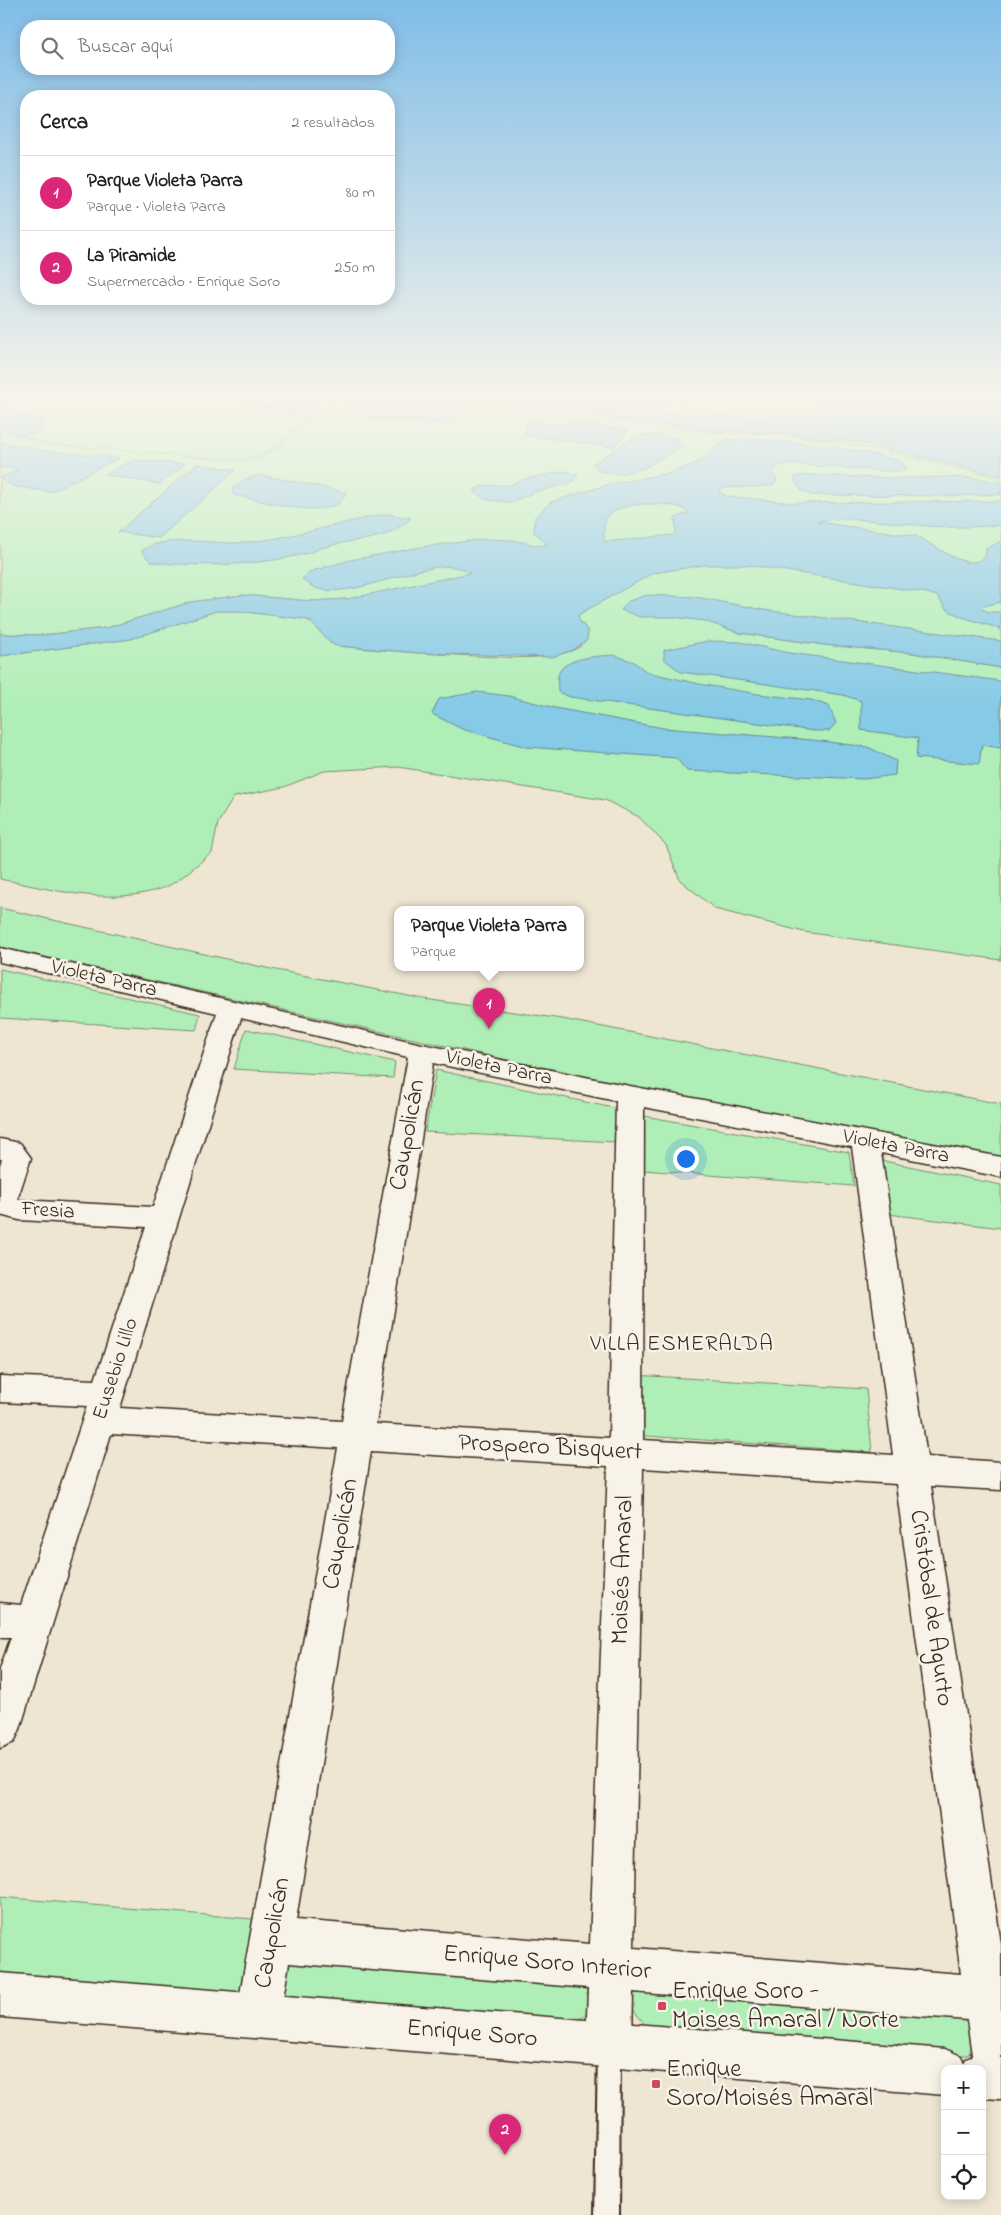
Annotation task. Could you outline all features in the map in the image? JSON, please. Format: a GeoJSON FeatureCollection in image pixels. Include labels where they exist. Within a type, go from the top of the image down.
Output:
{"type":"FeatureCollection","features":[{"type":"Feature","properties":{"kind":"street","name":"Violeta Parra"},"geometry":{"type":"LineString","coordinates":[[0,955],[422,1052],[630,1095],[1001,1167]]}},
{"type":"Feature","properties":{"kind":"street","name":"Eusebio Lillo"},"geometry":{"type":"LineString","coordinates":[[0,1729],[17,1621],[103,1407],[231,1008]]}},
{"type":"Feature","properties":{"kind":"street","name":"Caupolicán"},"geometry":{"type":"LineString","coordinates":[[258,2016],[422,1052]]}},
{"type":"Feature","properties":{"kind":"street","name":"Moisés Amaral"},"geometry":{"type":"LineString","coordinates":[[609,2045],[626,1453],[630,1095]]}},
{"type":"Feature","properties":{"kind":"street","name":"Cristóbal de Agurto"},"geometry":{"type":"LineString","coordinates":[[864,1140],[912,1471],[994,1999],[994,2076]]}},
{"type":"Feature","properties":{"kind":"street","name":"Fresia"},"geometry":{"type":"LineString","coordinates":[[0,1149],[10,1150],[17,1158],[2,1197],[9,1208],[164,1218]]}},
{"type":"Feature","properties":{"kind":"street","name":"Prospero Bisquert"},"geometry":{"type":"LineString","coordinates":[[0,1389],[103,1407],[357,1436],[1001,1476]]}},
{"type":"Feature","properties":{"kind":"street","name":"Enrique Soro Interior"},"geometry":{"type":"LineString","coordinates":[[272,1940],[994,1999]]}},
{"type":"Feature","properties":{"kind":"street","name":"Enrique Soro"},"geometry":{"type":"LineString","coordinates":[[0,1995],[941,2072]]}},
{"type":"Feature","properties":{"kind":"lane"},"geometry":{"type":"LineString","coordinates":[[607,2215],[609,2045]]}},
{"type":"Feature","properties":{"kind":"green space"},"geometry":{"type":"Polygon","coordinates":[[[0,504],[1001,504],[1001,663],[722,627],[740,633],[825,645],[913,653],[1001,668],[1001,960],[804,932],[715,909],[680,880],[666,845],[639,817],[605,800],[398,767],[324,771],[284,787],[234,797],[218,823],[212,853],[171,884],[146,893],[125,896],[83,895],[0,879],[0,656],[131,639],[216,611],[237,611],[304,619],[315,625],[333,642],[347,647],[473,656],[542,657],[569,652],[580,647],[585,627],[577,618],[586,609],[347,599],[311,601],[243,595],[191,602],[106,628],[43,635],[0,634],[0,504]]]}},
{"type":"Feature","properties":{"kind":"green space"},"geometry":{"type":"Polygon","coordinates":[[[0,908],[271,969],[424,999],[562,1019],[1001,1104],[1001,1158],[567,1073],[0,947],[0,908]]]}},
{"type":"Feature","properties":{"kind":"green space"},"geometry":{"type":"Polygon","coordinates":[[[0,969],[200,1014],[196,1030],[0,1018],[0,969]]]}},
{"type":"Feature","properties":{"kind":"green space"},"geometry":{"type":"Polygon","coordinates":[[[246,1029],[395,1062],[393,1078],[234,1069],[246,1029]]]}},
{"type":"Feature","properties":{"kind":"green space"},"geometry":{"type":"Polygon","coordinates":[[[436,1070],[618,1109],[616,1142],[425,1132],[436,1070]]]}},
{"type":"Feature","properties":{"kind":"green space"},"geometry":{"type":"Polygon","coordinates":[[[644,1116],[849,1152],[854,1186],[643,1170],[644,1116]]]}},
{"type":"Feature","properties":{"kind":"green space"},"geometry":{"type":"Polygon","coordinates":[[[879,1160],[1001,1185],[1001,1228],[888,1214],[879,1160]]]}},
{"type":"Feature","properties":{"kind":"green space"},"geometry":{"type":"Polygon","coordinates":[[[634,1375],[866,1389],[872,1452],[632,1435],[634,1375]]]}},
{"type":"Feature","properties":{"kind":"green space"},"geometry":{"type":"Polygon","coordinates":[[[0,1897],[264,1920],[254,1984],[238,1996],[0,1976],[0,1897]]]}},
{"type":"Feature","properties":{"kind":"green space"},"geometry":{"type":"Polygon","coordinates":[[[297,1953],[592,1986],[590,2004],[587,2013],[571,2020],[291,1998],[282,1995],[279,1966],[297,1953]]]}},
{"type":"Feature","properties":{"kind":"green space"},"geometry":{"type":"Polygon","coordinates":[[[634,1985],[963,2011],[979,2036],[968,2055],[961,2055],[660,2032],[647,2027],[630,2006],[634,1985]]]}},
{"type":"Feature","properties":{"kind":"water"},"geometry":{"type":"Polygon","coordinates":[[[150,504],[197,504],[159,538],[118,532],[150,504]]]}},
{"type":"Feature","properties":{"kind":"water"},"geometry":{"type":"Polygon","coordinates":[[[280,504],[336,504],[316,509],[280,504]]]}},
{"type":"Feature","properties":{"kind":"water"},"geometry":{"type":"Polygon","coordinates":[[[548,504],[641,504],[625,507],[612,512],[605,523],[605,542],[673,535],[676,532],[675,518],[689,513],[680,507],[663,504],[1001,504],[1001,525],[943,527],[845,519],[817,522],[916,536],[960,560],[969,562],[985,557],[986,549],[1001,541],[1001,602],[984,606],[981,609],[990,612],[1001,612],[1001,629],[959,616],[946,609],[937,596],[927,593],[748,565],[704,565],[653,573],[578,615],[580,622],[588,631],[587,640],[573,650],[552,657],[418,653],[337,646],[330,643],[310,621],[237,611],[216,611],[131,639],[0,656],[0,634],[43,635],[106,628],[191,602],[243,595],[311,601],[347,599],[470,573],[456,567],[439,567],[419,570],[357,588],[337,590],[317,588],[302,579],[312,571],[350,560],[421,547],[486,539],[513,540],[539,546],[548,544],[534,532],[535,517],[548,504]]]}},
{"type":"Feature","properties":{"kind":"water"},"geometry":{"type":"Polygon","coordinates":[[[388,514],[411,518],[391,532],[382,535],[270,561],[210,565],[170,564],[151,562],[141,551],[150,546],[173,541],[254,542],[388,514]]]}},
{"type":"Feature","properties":{"kind":"water"},"geometry":{"type":"Polygon","coordinates":[[[647,595],[696,597],[764,610],[1001,641],[1001,668],[913,653],[825,645],[740,633],[704,621],[673,617],[640,617],[621,610],[629,601],[647,595]]]}},
{"type":"Feature","properties":{"kind":"water"},"geometry":{"type":"Polygon","coordinates":[[[708,641],[740,642],[789,653],[1001,681],[1001,748],[982,745],[979,764],[916,758],[918,738],[861,730],[861,701],[843,695],[681,672],[664,659],[664,650],[708,641]]]}},
{"type":"Feature","properties":{"kind":"water"},"geometry":{"type":"Polygon","coordinates":[[[614,655],[634,662],[647,672],[699,684],[758,694],[811,700],[829,706],[836,723],[829,731],[814,731],[570,697],[558,692],[558,676],[566,665],[582,659],[614,655]]]}},
{"type":"Feature","properties":{"kind":"water"},"geometry":{"type":"Polygon","coordinates":[[[477,692],[509,696],[555,708],[663,728],[813,740],[868,747],[896,761],[895,775],[864,779],[687,771],[676,758],[526,747],[462,729],[432,714],[439,699],[477,692]]]}},
{"type":"Feature","properties":{"kind":"place","name":"Parque Violeta Parra"},"geometry":{"type":"Point","coordinates":[489,1029]}},
{"type":"Feature","properties":{"kind":"place","name":"Enrique Soro - Moises Amaral / Norte"},"geometry":{"type":"Point","coordinates":[662,2006]}},
{"type":"Feature","properties":{"kind":"place","name":"Enrique Soro/Moisés Amaral"},"geometry":{"type":"Point","coordinates":[656,2084]}},
{"type":"Feature","properties":{"kind":"place","name":"La Piramide"},"geometry":{"type":"Point","coordinates":[505,2155]}},
{"type":"Feature","properties":{"kind":"district","name":"VILLA ESMERALDA"},"geometry":{"type":"Point","coordinates":[682,1345]}}]}
